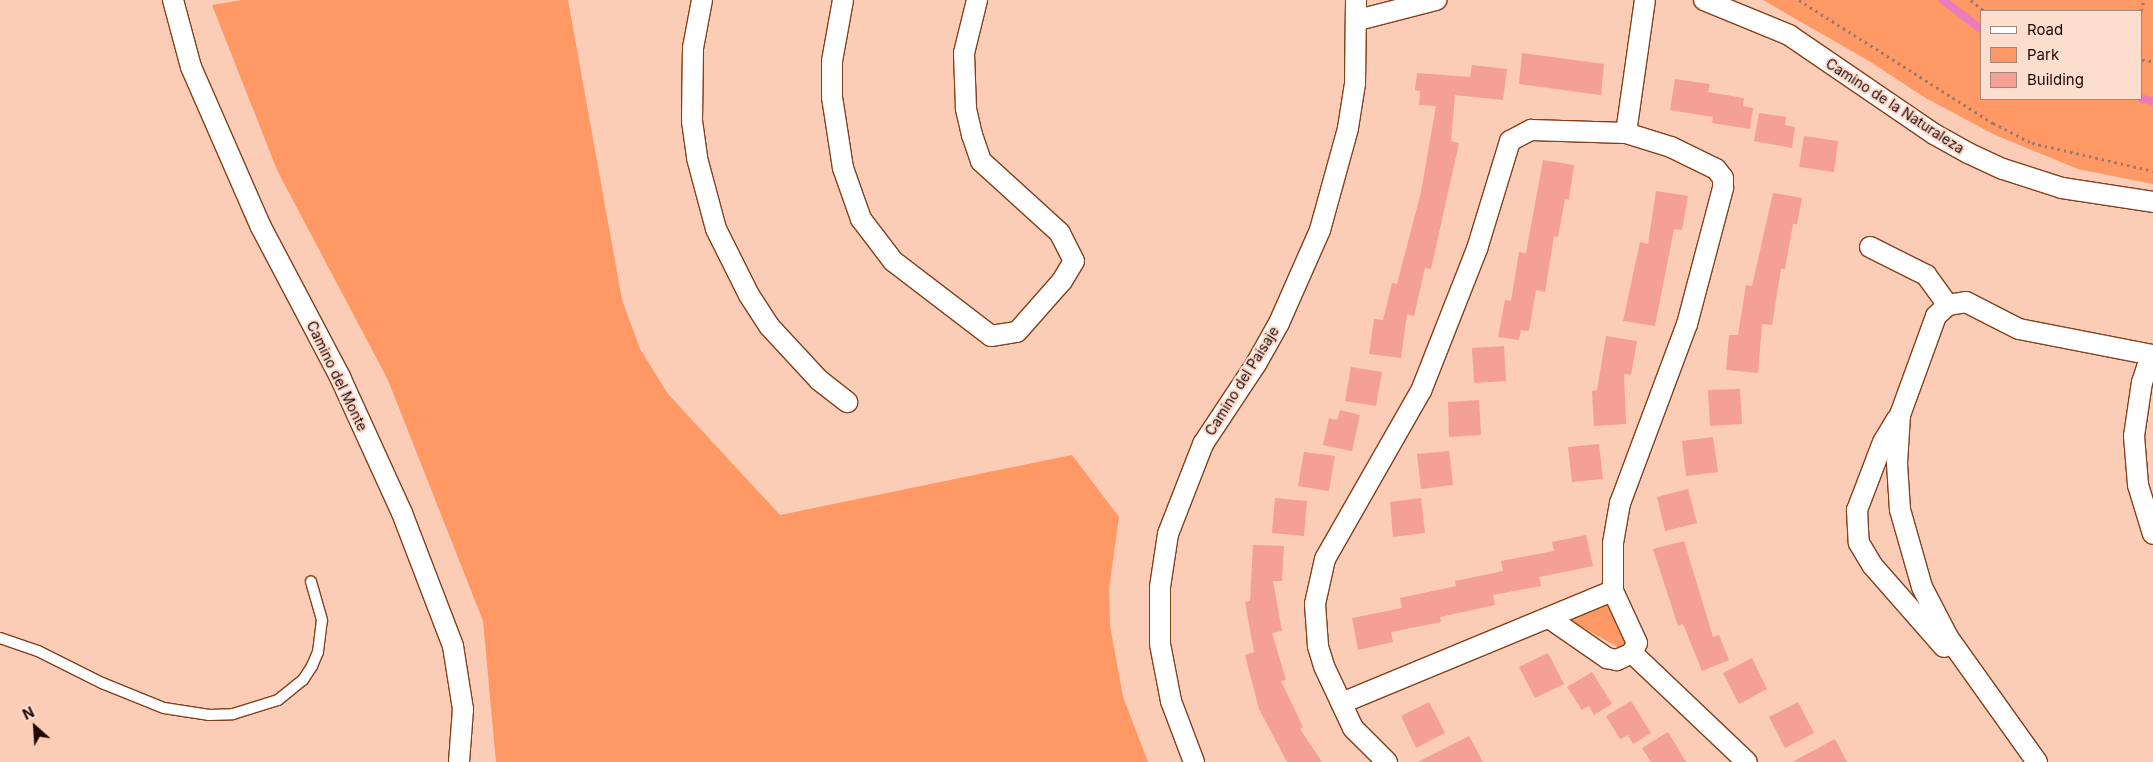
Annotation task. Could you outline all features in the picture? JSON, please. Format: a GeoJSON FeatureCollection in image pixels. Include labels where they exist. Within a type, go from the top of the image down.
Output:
{"type":"FeatureCollection","features":[{"type":"Feature","properties":{"kind":"street","name":"Camino del Monte"},"geometry":{"type":"LineString","coordinates":[[173,0],[191,67],[261,227],[340,377],[402,513],[453,646],[463,709],[459,762]]}},
{"type":"Feature","properties":{"kind":"street"},"geometry":{"type":"LineString","coordinates":[[702,0],[693,48],[692,121],[705,194],[716,229],[731,263],[769,326],[819,380],[847,402]]}},
{"type":"Feature","properties":{"kind":"street"},"geometry":{"type":"LineString","coordinates":[[842,0],[832,61],[832,97],[843,168],[861,218],[893,261],[991,336],[1016,332],[1062,281],[1074,261],[1060,233],[982,161],[972,135],[963,80],[969,26],[977,0]]}},
{"type":"Feature","properties":{"kind":"street","name":"Camino del Paisaje"},"geometry":{"type":"LineString","coordinates":[[1194,762],[1171,701],[1160,644],[1160,587],[1168,534],[1203,444],[1256,364],[1279,323],[1320,230],[1348,128],[1358,20],[1356,0]]}},
{"type":"Feature","properties":{"kind":"street"},"geometry":{"type":"LineString","coordinates":[[1358,20],[1436,0]]}},
{"type":"Feature","properties":{"kind":"street"},"geometry":{"type":"LineString","coordinates":[[1626,133],[1645,0]]}},
{"type":"Feature","properties":{"kind":"street","name":"Camino de la Naturaleza"},"geometry":{"type":"LineString","coordinates":[[1704,0],[1789,35],[1934,134],[1986,161],[2062,188],[2153,202]]}},
{"type":"Feature","properties":{"kind":"street"},"geometry":{"type":"LineString","coordinates":[[1387,762],[1353,728],[1324,666],[1315,625],[1317,589],[1325,558],[1421,391],[1477,249],[1506,148],[1516,136],[1531,130],[1626,133],[1701,162],[1716,169],[1724,178],[1705,264],[1687,324],[1620,503],[1613,543],[1613,591],[1637,643],[1632,653],[1617,660],[1597,654],[1549,618]]}},
{"type":"Feature","properties":{"kind":"street"},"geometry":{"type":"LineString","coordinates":[[1870,247],[1926,274],[1948,305]]}},
{"type":"Feature","properties":{"kind":"street"},"geometry":{"type":"LineString","coordinates":[[1964,660],[1941,645],[1872,565],[1859,543],[1857,510],[1883,442],[1900,415],[1936,316],[1948,305],[1966,302],[2019,329],[2152,355],[2142,382],[2134,436],[2138,485],[2153,534]]}},
{"type":"Feature","properties":{"kind":"street"},"geometry":{"type":"LineString","coordinates":[[1900,415],[1898,486],[1905,533],[1922,587],[1964,660],[2037,762]]}},
{"type":"Feature","properties":{"kind":"street"},"geometry":{"type":"LineString","coordinates":[[1342,703],[1613,591]]}},
{"type":"Feature","properties":{"kind":"street"},"geometry":{"type":"LineString","coordinates":[[1632,653],[1747,762]]}},
{"type":"Feature","properties":{"kind":"lane"},"geometry":{"type":"LineString","coordinates":[[0,638],[38,651],[102,683],[164,708],[209,715],[232,714],[278,700],[303,680],[312,666],[318,652],[322,620],[310,582]]}},
{"type":"Feature","properties":{"kind":"path"},"geometry":{"type":"LineString","coordinates":[[1799,0],[1993,123],[2032,143],[2153,171]]}},
{"type":"Feature","properties":{"kind":"path"},"geometry":{"type":"LineString","coordinates":[[1971,0],[1983,10]]}},
{"type":"Feature","properties":{"kind":"green space"},"geometry":{"type":"Polygon","coordinates":[[[242,0],[568,0],[622,300],[640,349],[668,394],[780,515],[1072,455],[1119,517],[1109,589],[1110,626],[1123,697],[1148,762],[496,762],[483,621],[388,380],[277,170],[212,5],[242,0]]]}},
{"type":"Feature","properties":{"kind":"green space"},"geometry":{"type":"Polygon","coordinates":[[[1763,0],[2153,0],[2153,184],[2078,169],[1993,134],[1924,97],[1869,61],[1763,0]]]}},
{"type":"Feature","properties":{"kind":"green space"},"geometry":{"type":"Polygon","coordinates":[[[1611,601],[1629,640],[1619,648],[1566,618],[1611,601]]]}},
{"type":"Feature","properties":{"kind":"building"},"geometry":{"type":"Polygon","coordinates":[[[1522,53],[1604,64],[1601,95],[1519,84],[1522,53]]]}},
{"type":"Feature","properties":{"kind":"building"},"geometry":{"type":"Polygon","coordinates":[[[1472,65],[1507,69],[1503,100],[1455,95],[1451,141],[1459,143],[1431,269],[1425,268],[1414,316],[1407,314],[1401,358],[1369,354],[1374,319],[1383,320],[1392,283],[1397,284],[1421,192],[1436,106],[1419,105],[1420,91],[1415,90],[1417,73],[1470,77],[1472,65]]]}},
{"type":"Feature","properties":{"kind":"building"},"geometry":{"type":"Polygon","coordinates":[[[1675,79],[1710,84],[1708,92],[1744,98],[1743,106],[1753,108],[1750,129],[1712,123],[1713,117],[1670,110],[1675,79]]]}},
{"type":"Feature","properties":{"kind":"building"},"geometry":{"type":"Polygon","coordinates":[[[1759,113],[1786,117],[1785,125],[1795,127],[1792,148],[1754,141],[1759,113]]]}},
{"type":"Feature","properties":{"kind":"building"},"geometry":{"type":"Polygon","coordinates":[[[1804,136],[1838,141],[1834,172],[1799,167],[1804,136]]]}},
{"type":"Feature","properties":{"kind":"building"},"geometry":{"type":"Polygon","coordinates":[[[1543,160],[1574,165],[1569,200],[1565,199],[1558,237],[1554,236],[1545,292],[1536,290],[1529,331],[1521,330],[1519,340],[1498,337],[1505,300],[1511,301],[1519,252],[1526,253],[1543,160]]]}},
{"type":"Feature","properties":{"kind":"building"},"geometry":{"type":"Polygon","coordinates":[[[1656,191],[1688,196],[1682,230],[1674,229],[1655,326],[1623,321],[1640,242],[1648,244],[1656,191]]]}},
{"type":"Feature","properties":{"kind":"building"},"geometry":{"type":"Polygon","coordinates":[[[1773,193],[1802,198],[1797,224],[1793,224],[1785,269],[1781,269],[1772,325],[1762,324],[1758,373],[1726,370],[1729,335],[1738,335],[1746,285],[1752,286],[1773,193]]]}},
{"type":"Feature","properties":{"kind":"building"},"geometry":{"type":"Polygon","coordinates":[[[1606,336],[1637,341],[1631,375],[1624,374],[1626,424],[1594,426],[1592,391],[1597,390],[1606,336]]]}},
{"type":"Feature","properties":{"kind":"building"},"geometry":{"type":"Polygon","coordinates":[[[1504,346],[1506,381],[1474,383],[1472,348],[1504,346]]]}},
{"type":"Feature","properties":{"kind":"building"},"geometry":{"type":"Polygon","coordinates":[[[1351,367],[1382,372],[1376,406],[1345,401],[1351,367]]]}},
{"type":"Feature","properties":{"kind":"building"},"geometry":{"type":"Polygon","coordinates":[[[1740,389],[1742,424],[1710,426],[1708,390],[1740,389]]]}},
{"type":"Feature","properties":{"kind":"building"},"geometry":{"type":"Polygon","coordinates":[[[1479,400],[1481,435],[1449,437],[1448,402],[1479,400]]]}},
{"type":"Feature","properties":{"kind":"building"},"geometry":{"type":"Polygon","coordinates":[[[1340,410],[1360,415],[1352,451],[1323,445],[1329,418],[1337,420],[1340,410]]]}},
{"type":"Feature","properties":{"kind":"building"},"geometry":{"type":"Polygon","coordinates":[[[1713,437],[1718,472],[1686,476],[1682,441],[1713,437]]]}},
{"type":"Feature","properties":{"kind":"building"},"geometry":{"type":"Polygon","coordinates":[[[1599,444],[1603,479],[1572,482],[1568,447],[1599,444]]]}},
{"type":"Feature","properties":{"kind":"building"},"geometry":{"type":"Polygon","coordinates":[[[1449,451],[1453,485],[1421,489],[1417,454],[1449,451]]]}},
{"type":"Feature","properties":{"kind":"building"},"geometry":{"type":"Polygon","coordinates":[[[1304,452],[1335,456],[1329,491],[1298,486],[1304,452]]]}},
{"type":"Feature","properties":{"kind":"building"},"geometry":{"type":"Polygon","coordinates":[[[1688,489],[1697,523],[1665,531],[1657,497],[1688,489]]]}},
{"type":"Feature","properties":{"kind":"building"},"geometry":{"type":"Polygon","coordinates":[[[1275,498],[1307,501],[1304,536],[1272,533],[1275,498]]]}},
{"type":"Feature","properties":{"kind":"building"},"geometry":{"type":"Polygon","coordinates":[[[1421,498],[1425,533],[1393,537],[1390,502],[1421,498]]]}},
{"type":"Feature","properties":{"kind":"building"},"geometry":{"type":"Polygon","coordinates":[[[1586,535],[1593,566],[1539,577],[1541,586],[1493,595],[1495,605],[1440,617],[1441,622],[1391,632],[1393,642],[1358,650],[1352,618],[1402,608],[1400,598],[1456,586],[1455,581],[1503,571],[1501,561],[1554,551],[1552,542],[1586,535]]]}},
{"type":"Feature","properties":{"kind":"building"},"geometry":{"type":"Polygon","coordinates":[[[1684,541],[1713,637],[1719,635],[1729,660],[1702,671],[1683,624],[1678,626],[1653,549],[1684,541]]]}},
{"type":"Feature","properties":{"kind":"building"},"geometry":{"type":"Polygon","coordinates":[[[1253,545],[1284,546],[1282,581],[1273,581],[1282,631],[1272,633],[1286,680],[1281,681],[1303,727],[1300,729],[1322,762],[1287,762],[1259,709],[1245,655],[1254,652],[1245,602],[1250,601],[1253,545]]]}},
{"type":"Feature","properties":{"kind":"building"},"geometry":{"type":"Polygon","coordinates":[[[1548,653],[1564,684],[1535,698],[1519,667],[1548,653]]]}},
{"type":"Feature","properties":{"kind":"building"},"geometry":{"type":"Polygon","coordinates":[[[1752,658],[1767,689],[1739,704],[1723,673],[1752,658]]]}},
{"type":"Feature","properties":{"kind":"building"},"geometry":{"type":"Polygon","coordinates":[[[1592,672],[1612,704],[1594,715],[1589,706],[1582,710],[1567,687],[1592,672]]]}},
{"type":"Feature","properties":{"kind":"building"},"geometry":{"type":"Polygon","coordinates":[[[1631,701],[1651,733],[1633,744],[1628,735],[1620,739],[1606,716],[1631,701]]]}},
{"type":"Feature","properties":{"kind":"building"},"geometry":{"type":"Polygon","coordinates":[[[1429,702],[1445,733],[1416,748],[1401,716],[1429,702]]]}},
{"type":"Feature","properties":{"kind":"building"},"geometry":{"type":"Polygon","coordinates":[[[1798,702],[1814,733],[1785,748],[1769,717],[1798,702]]]}},
{"type":"Feature","properties":{"kind":"building"},"geometry":{"type":"Polygon","coordinates":[[[1668,732],[1686,762],[1651,762],[1642,748],[1668,732]]]}},
{"type":"Feature","properties":{"kind":"building"},"geometry":{"type":"Polygon","coordinates":[[[1469,736],[1483,762],[1418,762],[1469,736]]]}},
{"type":"Feature","properties":{"kind":"building"},"geometry":{"type":"Polygon","coordinates":[[[1835,739],[1847,762],[1792,762],[1835,739]]]}},
{"type":"Feature","properties":{"kind":"waterway"},"geometry":{"type":"LineString","coordinates":[[1943,0],[1980,28]]}},
{"type":"Feature","properties":{"kind":"waterway"},"geometry":{"type":"LineString","coordinates":[[2143,99],[2153,101]]}}]}
